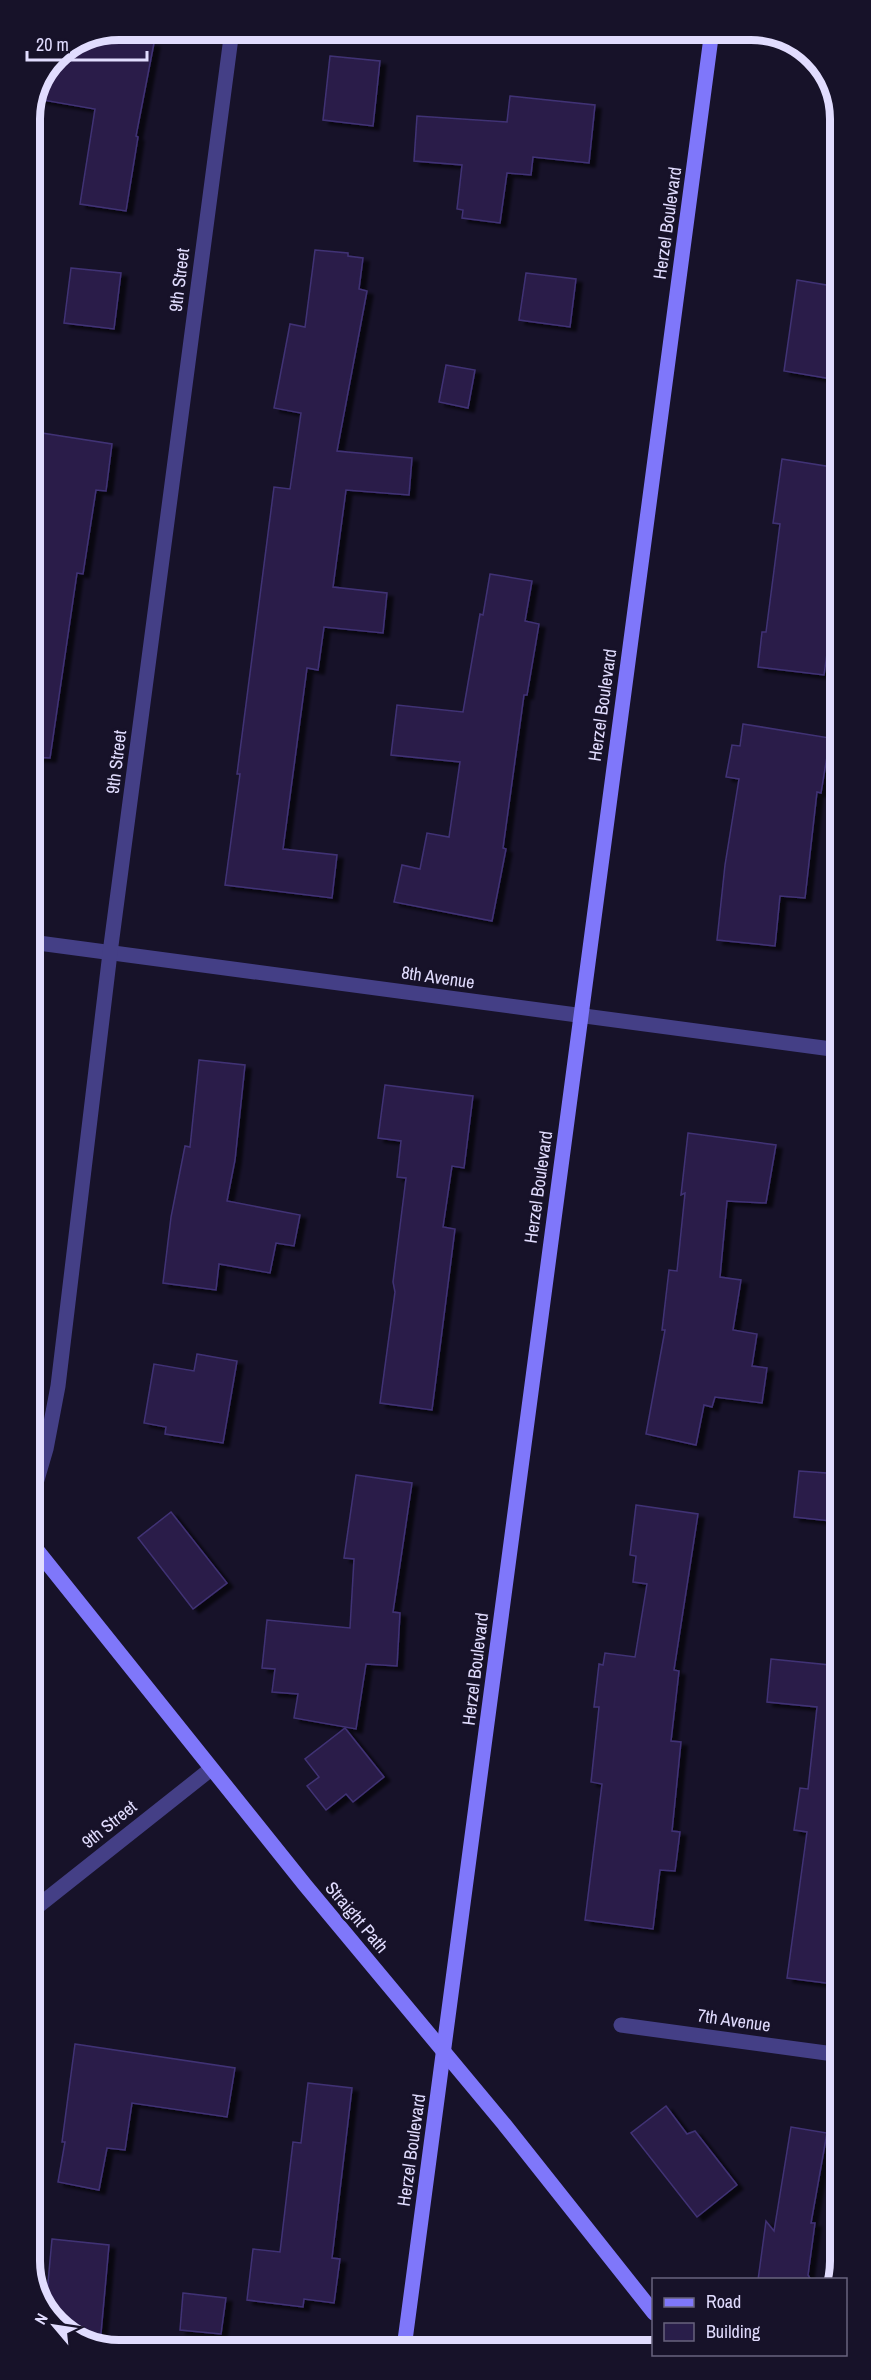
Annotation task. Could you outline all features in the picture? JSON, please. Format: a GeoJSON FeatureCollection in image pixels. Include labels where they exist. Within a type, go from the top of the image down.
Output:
{"type":"FeatureCollection","features":[{"type":"Feature","properties":{"kind":"street","name":"9th Street"},"geometry":{"type":"LineString","coordinates":[[40,1468],[58,1386],[110,952],[231,40]]}},
{"type":"Feature","properties":{"kind":"street","name":"Herzel Boulevard"},"geometry":{"type":"LineString","coordinates":[[406,2339],[711,41]]}},
{"type":"Feature","properties":{"kind":"street","name":"8th Avenue"},"geometry":{"type":"LineString","coordinates":[[41,943],[830,1049]]}},
{"type":"Feature","properties":{"kind":"street","name":"Straight Path"},"geometry":{"type":"LineString","coordinates":[[40,1554],[211,1769],[504,2124],[652,2310]]}},
{"type":"Feature","properties":{"kind":"street","name":"9th Street"},"geometry":{"type":"LineString","coordinates":[[40,1904],[211,1769]]}},
{"type":"Feature","properties":{"kind":"street","name":"7th Avenue"},"geometry":{"type":"LineString","coordinates":[[621,2025],[830,2054]]}},
{"type":"Feature","properties":{"kind":"building"},"geometry":{"type":"Polygon","coordinates":[[[137,40],[154,43],[136,136],[138,137],[126,211],[80,204],[95,109],[43,100],[57,71],[80,51],[104,42],[137,40]]]}},
{"type":"Feature","properties":{"kind":"building"},"geometry":{"type":"Polygon","coordinates":[[[330,56],[380,61],[373,126],[323,120],[330,56]]]}},
{"type":"Feature","properties":{"kind":"building"},"geometry":{"type":"Polygon","coordinates":[[[510,96],[595,105],[589,163],[533,157],[531,175],[507,173],[500,223],[462,218],[463,210],[457,209],[462,165],[414,161],[417,116],[507,122],[510,96]]]}},
{"type":"Feature","properties":{"kind":"building"},"geometry":{"type":"Polygon","coordinates":[[[315,250],[348,253],[348,256],[363,258],[359,289],[367,291],[337,451],[412,458],[409,495],[346,490],[333,587],[387,593],[383,633],[324,627],[318,670],[307,668],[283,849],[337,855],[332,898],[225,885],[274,487],[290,489],[301,413],[274,408],[290,324],[305,327],[315,250]]]}},
{"type":"Feature","properties":{"kind":"building"},"geometry":{"type":"Polygon","coordinates":[[[71,268],[121,273],[114,329],[64,323],[71,268]]]}},
{"type":"Feature","properties":{"kind":"building"},"geometry":{"type":"Polygon","coordinates":[[[526,273],[576,279],[570,327],[519,320],[526,273]]]}},
{"type":"Feature","properties":{"kind":"building"},"geometry":{"type":"Polygon","coordinates":[[[797,280],[830,286],[830,379],[784,371],[797,280]]]}},
{"type":"Feature","properties":{"kind":"building"},"geometry":{"type":"Polygon","coordinates":[[[446,365],[475,370],[468,408],[439,402],[446,365]]]}},
{"type":"Feature","properties":{"kind":"building"},"geometry":{"type":"Polygon","coordinates":[[[42,433],[112,444],[106,491],[96,490],[83,574],[77,573],[50,758],[41,758],[41,544],[43,528],[41,528],[42,433]]]}},
{"type":"Feature","properties":{"kind":"building"},"geometry":{"type":"Polygon","coordinates":[[[782,459],[830,467],[830,633],[824,675],[758,667],[762,632],[766,632],[780,524],[773,523],[782,459]]]}},
{"type":"Feature","properties":{"kind":"building"},"geometry":{"type":"Polygon","coordinates":[[[490,574],[532,581],[525,621],[539,624],[527,695],[524,695],[503,848],[506,849],[492,921],[394,902],[402,865],[420,869],[427,833],[449,837],[460,762],[391,755],[397,705],[463,712],[480,614],[483,615],[490,574]]]}},
{"type":"Feature","properties":{"kind":"building"},"geometry":{"type":"Polygon","coordinates":[[[743,724],[830,738],[821,793],[817,792],[805,898],[780,896],[775,946],[717,940],[725,865],[739,779],[726,777],[732,745],[740,746],[743,724]]]}},
{"type":"Feature","properties":{"kind":"building"},"geometry":{"type":"Polygon","coordinates":[[[199,1060],[245,1065],[235,1160],[227,1201],[300,1215],[294,1246],[276,1243],[270,1273],[219,1264],[216,1290],[163,1283],[171,1217],[185,1146],[190,1147],[199,1060]]]}},
{"type":"Feature","properties":{"kind":"building"},"geometry":{"type":"Polygon","coordinates":[[[385,1085],[473,1096],[464,1168],[452,1166],[443,1227],[455,1229],[432,1410],[380,1403],[395,1292],[393,1282],[406,1178],[397,1177],[401,1141],[378,1138],[385,1085]]]}},
{"type":"Feature","properties":{"kind":"building"},"geometry":{"type":"Polygon","coordinates":[[[688,1133],[776,1145],[766,1203],[727,1201],[720,1277],[741,1280],[733,1330],[757,1334],[752,1366],[767,1368],[762,1403],[715,1397],[712,1407],[704,1405],[696,1445],[646,1434],[665,1330],[662,1330],[669,1270],[677,1271],[685,1193],[681,1195],[688,1133]]]}},
{"type":"Feature","properties":{"kind":"building"},"geometry":{"type":"Polygon","coordinates":[[[197,1354],[237,1361],[223,1443],[165,1434],[166,1427],[144,1423],[154,1364],[194,1371],[197,1354]]]}},
{"type":"Feature","properties":{"kind":"building"},"geometry":{"type":"Polygon","coordinates":[[[799,1471],[830,1473],[830,1521],[794,1517],[799,1471]]]}},
{"type":"Feature","properties":{"kind":"building"},"geometry":{"type":"Polygon","coordinates":[[[356,1475],[412,1483],[393,1612],[400,1613],[397,1666],[366,1664],[356,1729],[294,1718],[298,1694],[272,1692],[275,1669],[262,1668],[267,1620],[350,1628],[354,1559],[344,1558],[356,1475]]]}},
{"type":"Feature","properties":{"kind":"building"},"geometry":{"type":"Polygon","coordinates":[[[636,1505],[698,1514],[674,1670],[679,1671],[671,1741],[681,1742],[672,1831],[680,1832],[675,1871],[660,1870],[653,1929],[585,1920],[602,1784],[591,1782],[599,1707],[594,1707],[599,1664],[603,1665],[605,1653],[635,1657],[647,1584],[633,1582],[636,1556],[630,1555],[636,1505]]]}},
{"type":"Feature","properties":{"kind":"building"},"geometry":{"type":"Polygon","coordinates":[[[171,1512],[227,1583],[193,1609],[138,1538],[171,1512]]]}},
{"type":"Feature","properties":{"kind":"building"},"geometry":{"type":"Polygon","coordinates":[[[771,1659],[830,1665],[830,1984],[787,1978],[807,1832],[794,1830],[800,1788],[808,1789],[817,1707],[767,1702],[771,1659]]]}},
{"type":"Feature","properties":{"kind":"building"},"geometry":{"type":"Polygon","coordinates":[[[345,1728],[384,1777],[353,1802],[346,1794],[326,1810],[307,1786],[319,1777],[305,1759],[345,1728]]]}},
{"type":"Feature","properties":{"kind":"building"},"geometry":{"type":"Polygon","coordinates":[[[75,2044],[235,2068],[227,2117],[132,2103],[125,2150],[107,2148],[99,2190],[58,2182],[65,2142],[62,2142],[75,2044]]]}},
{"type":"Feature","properties":{"kind":"building"},"geometry":{"type":"Polygon","coordinates":[[[308,2083],[352,2088],[332,2258],[340,2259],[334,2303],[304,2299],[303,2307],[247,2300],[253,2249],[280,2252],[293,2142],[301,2143],[308,2083]]]}},
{"type":"Feature","properties":{"kind":"building"},"geometry":{"type":"Polygon","coordinates":[[[666,2106],[687,2134],[695,2131],[737,2185],[697,2217],[631,2133],[666,2106]]]}},
{"type":"Feature","properties":{"kind":"building"},"geometry":{"type":"Polygon","coordinates":[[[791,2127],[827,2133],[811,2223],[815,2223],[808,2275],[810,2278],[758,2278],[766,2221],[774,2231],[791,2127]]]}},
{"type":"Feature","properties":{"kind":"building"},"geometry":{"type":"Polygon","coordinates":[[[52,2239],[109,2245],[101,2337],[84,2331],[84,2296],[49,2296],[47,2291],[52,2239]]]}},
{"type":"Feature","properties":{"kind":"building"},"geometry":{"type":"Polygon","coordinates":[[[183,2293],[226,2298],[221,2334],[180,2330],[183,2293]]]}}]}
